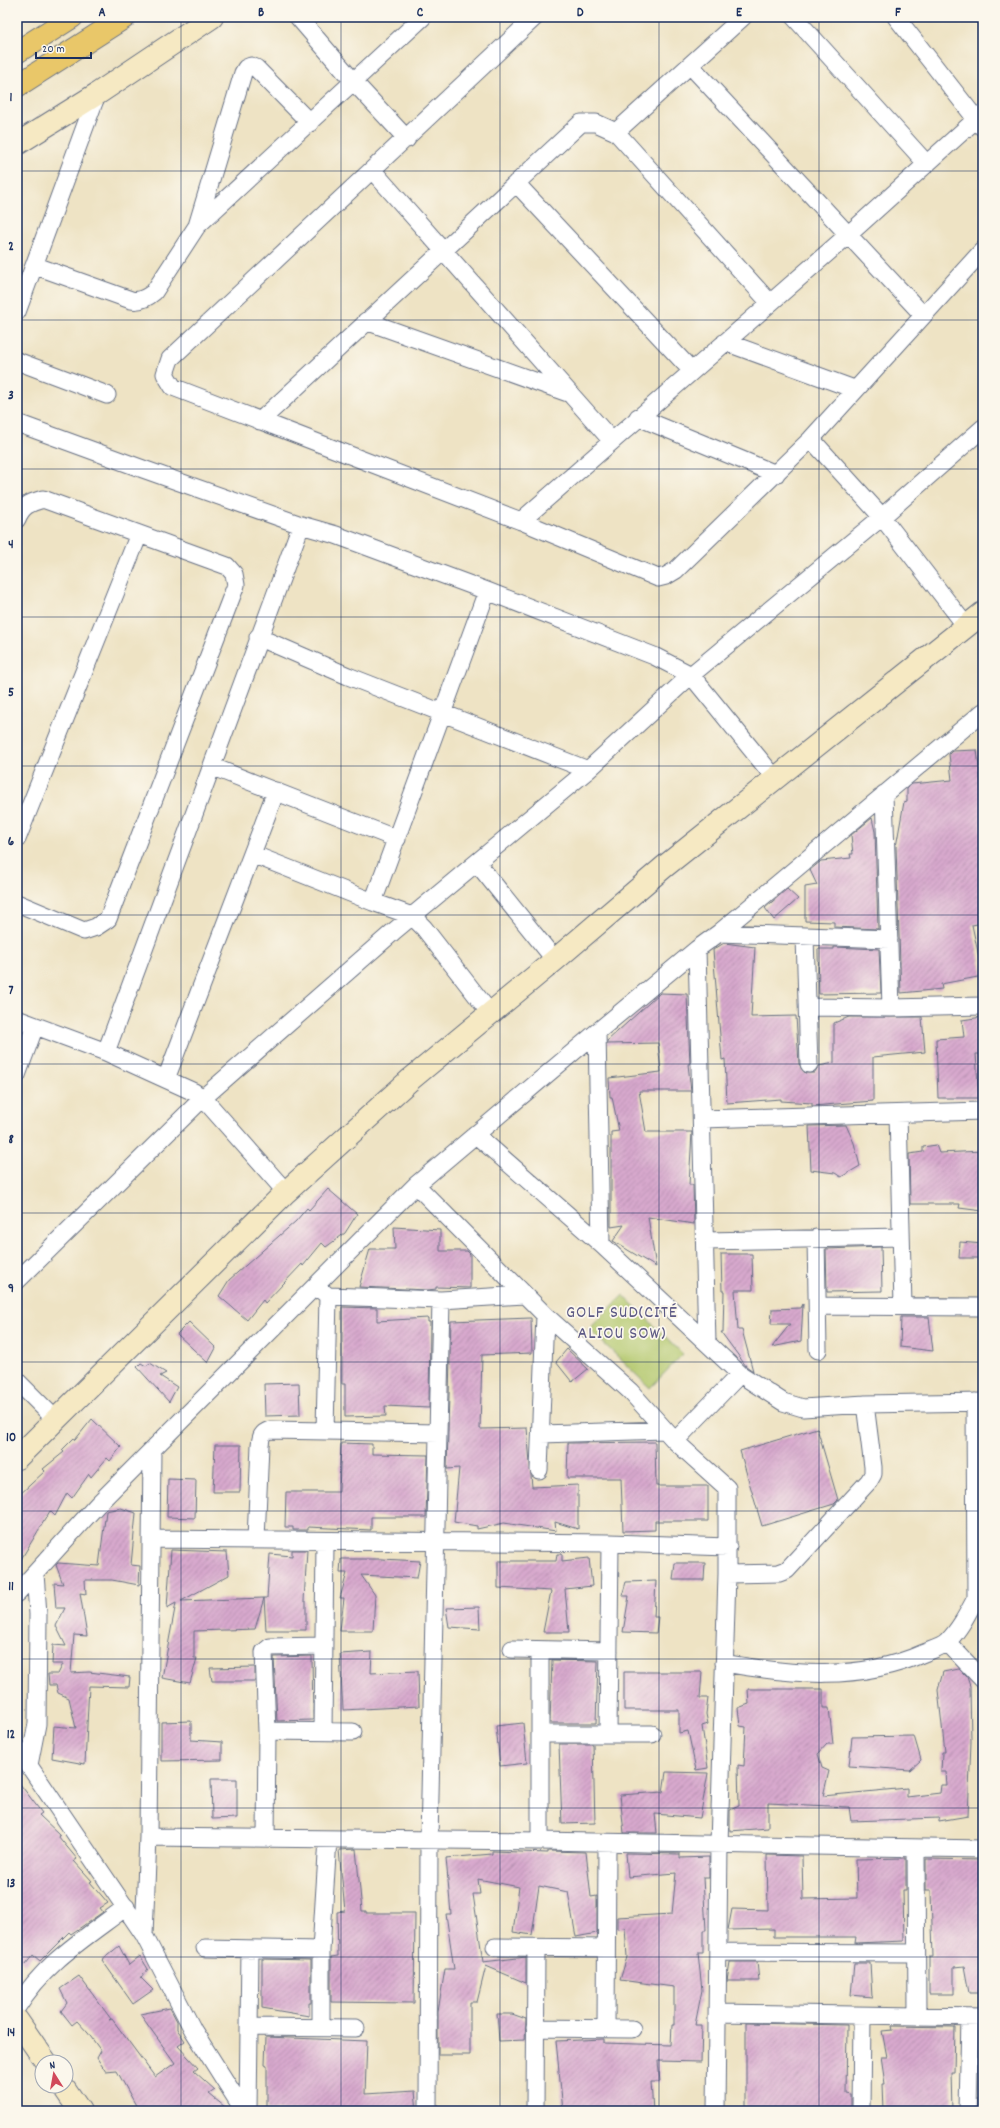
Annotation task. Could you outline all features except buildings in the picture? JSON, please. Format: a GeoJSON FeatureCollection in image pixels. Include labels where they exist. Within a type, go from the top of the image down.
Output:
{"type":"FeatureCollection","features":[{"type":"Feature","properties":{"kind":"highway"},"geometry":{"type":"LineString","coordinates":[[17,52],[72,17]]}},
{"type":"Feature","properties":{"kind":"highway"},"geometry":{"type":"LineString","coordinates":[[17,86],[125,17]]}},
{"type":"Feature","properties":{"kind":"main road"},"geometry":{"type":"LineString","coordinates":[[17,144],[97,94],[212,17]]}},
{"type":"Feature","properties":{"kind":"main road"},"geometry":{"type":"LineString","coordinates":[[17,1458],[286,1192],[411,1079],[774,777],[983,613]]}},
{"type":"Feature","properties":{"kind":"main road"},"geometry":{"type":"LineString","coordinates":[[17,2020],[40,2054]]}},
{"type":"Feature","properties":{"kind":"main road"},"geometry":{"type":"LineString","coordinates":[[68,2094],[80,2111]]}},
{"type":"Feature","properties":{"kind":"street"},"geometry":{"type":"LineString","coordinates":[[298,17],[353,82],[407,139]]}},
{"type":"Feature","properties":{"kind":"street"},"geometry":{"type":"LineString","coordinates":[[36,266],[131,300],[140,301],[154,292],[197,226],[424,17]]}},
{"type":"Feature","properties":{"kind":"street"},"geometry":{"type":"LineString","coordinates":[[535,17],[458,87],[373,171],[170,359],[166,374],[173,388],[521,521],[658,578],[666,576],[676,570],[776,474],[811,438],[854,389],[983,250]]}},
{"type":"Feature","properties":{"kind":"street"},"geometry":{"type":"LineString","coordinates":[[616,132],[743,17]]}},
{"type":"Feature","properties":{"kind":"street"},"geometry":{"type":"LineString","coordinates":[[794,17],[926,163]]}},
{"type":"Feature","properties":{"kind":"street"},"geometry":{"type":"LineString","coordinates":[[521,521],[638,417],[848,235],[926,163],[980,120],[896,17]]}},
{"type":"Feature","properties":{"kind":"street"},"geometry":{"type":"LineString","coordinates":[[690,65],[923,315]]}},
{"type":"Feature","properties":{"kind":"street"},"geometry":{"type":"LineString","coordinates":[[197,226],[242,73],[246,68],[251,66],[256,68],[310,123]]}},
{"type":"Feature","properties":{"kind":"street"},"geometry":{"type":"LineString","coordinates":[[17,312],[36,266],[97,94]]}},
{"type":"Feature","properties":{"kind":"street"},"geometry":{"type":"LineString","coordinates":[[260,421],[581,123],[596,123],[616,132],[770,303]]}},
{"type":"Feature","properties":{"kind":"street"},"geometry":{"type":"LineString","coordinates":[[373,171],[612,441]]}},
{"type":"Feature","properties":{"kind":"street"},"geometry":{"type":"LineString","coordinates":[[516,183],[692,371]]}},
{"type":"Feature","properties":{"kind":"street"},"geometry":{"type":"LineString","coordinates":[[366,322],[570,393]]}},
{"type":"Feature","properties":{"kind":"street"},"geometry":{"type":"LineString","coordinates":[[725,342],[854,389]]}},
{"type":"Feature","properties":{"kind":"street"},"geometry":{"type":"LineString","coordinates":[[17,361],[107,395]]}},
{"type":"Feature","properties":{"kind":"street"},"geometry":{"type":"LineString","coordinates":[[638,417],[776,474]]}},
{"type":"Feature","properties":{"kind":"street"},"geometry":{"type":"LineString","coordinates":[[17,423],[143,470],[301,525],[336,535],[488,591],[654,656],[691,675],[774,777]]}},
{"type":"Feature","properties":{"kind":"street"},"geometry":{"type":"LineString","coordinates":[[17,1281],[202,1098],[412,916],[477,864],[588,770],[691,675],[882,517],[983,428]]}},
{"type":"Feature","properties":{"kind":"street"},"geometry":{"type":"LineString","coordinates":[[811,438],[882,517],[966,626]]}},
{"type":"Feature","properties":{"kind":"street"},"geometry":{"type":"LineString","coordinates":[[17,520],[21,508],[32,502],[43,499],[227,566],[234,574],[236,585],[108,920],[96,927],[84,931],[17,903]]}},
{"type":"Feature","properties":{"kind":"street"},"geometry":{"type":"LineString","coordinates":[[106,1052],[213,767],[258,637],[301,525]]}},
{"type":"Feature","properties":{"kind":"street"},"geometry":{"type":"LineString","coordinates":[[17,839],[139,534]]}},
{"type":"Feature","properties":{"kind":"street"},"geometry":{"type":"LineString","coordinates":[[372,902],[397,839],[488,591]]}},
{"type":"Feature","properties":{"kind":"street"},"geometry":{"type":"LineString","coordinates":[[258,637],[348,676],[588,770]]}},
{"type":"Feature","properties":{"kind":"street"},"geometry":{"type":"LineString","coordinates":[[17,1593],[98,1504],[152,1450],[322,1291],[416,1185],[597,1032],[697,949],[719,933],[983,712]]}},
{"type":"Feature","properties":{"kind":"street"},"geometry":{"type":"LineString","coordinates":[[213,767],[397,839]]}},
{"type":"Feature","properties":{"kind":"street"},"geometry":{"type":"LineString","coordinates":[[166,1079],[276,791]]}},
{"type":"Feature","properties":{"kind":"street"},"geometry":{"type":"LineString","coordinates":[[884,794],[891,1008]]}},
{"type":"Feature","properties":{"kind":"street"},"geometry":{"type":"LineString","coordinates":[[252,854],[372,902],[412,916],[424,928],[490,1013]]}},
{"type":"Feature","properties":{"kind":"street"},"geometry":{"type":"LineString","coordinates":[[477,864],[555,960]]}},
{"type":"Feature","properties":{"kind":"street"},"geometry":{"type":"LineString","coordinates":[[719,933],[889,939]]}},
{"type":"Feature","properties":{"kind":"street"},"geometry":{"type":"LineString","coordinates":[[805,937],[809,1007],[809,1064]]}},
{"type":"Feature","properties":{"kind":"street"},"geometry":{"type":"LineString","coordinates":[[697,949],[706,1241],[707,1343]]}},
{"type":"Feature","properties":{"kind":"street"},"geometry":{"type":"LineString","coordinates":[[809,1007],[891,1008],[983,1006]]}},
{"type":"Feature","properties":{"kind":"street"},"geometry":{"type":"LineString","coordinates":[[17,1019],[106,1052],[166,1079],[202,1098],[286,1192]]}},
{"type":"Feature","properties":{"kind":"street"},"geometry":{"type":"LineString","coordinates":[[17,1075],[35,1026]]}},
{"type":"Feature","properties":{"kind":"street"},"geometry":{"type":"LineString","coordinates":[[597,1032],[601,1244]]}},
{"type":"Feature","properties":{"kind":"street"},"geometry":{"type":"LineString","coordinates":[[702,1119],[983,1111]]}},
{"type":"Feature","properties":{"kind":"street"},"geometry":{"type":"LineString","coordinates":[[898,1114],[903,1306]]}},
{"type":"Feature","properties":{"kind":"street"},"geometry":{"type":"LineString","coordinates":[[475,1134],[601,1244],[740,1374],[792,1406],[803,1408],[866,1404],[979,1402],[976,1598],[965,1619],[947,1642],[916,1657],[871,1670],[820,1674],[777,1672],[724,1663]]}},
{"type":"Feature","properties":{"kind":"street"},"geometry":{"type":"LineString","coordinates":[[416,1185],[525,1296],[630,1391],[670,1436],[727,1488],[728,1547],[719,1845],[719,1952],[716,2111]]}},
{"type":"Feature","properties":{"kind":"street"},"geometry":{"type":"LineString","coordinates":[[706,1241],[901,1237]]}},
{"type":"Feature","properties":{"kind":"street"},"geometry":{"type":"LineString","coordinates":[[816,1238],[818,1350]]}},
{"type":"Feature","properties":{"kind":"street"},"geometry":{"type":"LineString","coordinates":[[322,1291],[442,1300],[525,1296]]}},
{"type":"Feature","properties":{"kind":"street"},"geometry":{"type":"LineString","coordinates":[[322,1291],[325,1431]]}},
{"type":"Feature","properties":{"kind":"street"},"geometry":{"type":"LineString","coordinates":[[428,2111],[429,1840],[442,1300]]}},
{"type":"Feature","properties":{"kind":"street"},"geometry":{"type":"LineString","coordinates":[[818,1306],[983,1307]]}},
{"type":"Feature","properties":{"kind":"street"},"geometry":{"type":"LineString","coordinates":[[539,1470],[542,1434],[545,1315]]}},
{"type":"Feature","properties":{"kind":"street"},"geometry":{"type":"LineString","coordinates":[[542,1434],[670,1436],[740,1374]]}},
{"type":"Feature","properties":{"kind":"street"},"geometry":{"type":"LineString","coordinates":[[17,1381],[56,1420]]}},
{"type":"Feature","properties":{"kind":"street"},"geometry":{"type":"LineString","coordinates":[[727,1574],[779,1573],[787,1570],[869,1480],[873,1474],[873,1467],[866,1404]]}},
{"type":"Feature","properties":{"kind":"street"},"geometry":{"type":"LineString","coordinates":[[256,1540],[261,1435],[270,1430],[438,1433]]}},
{"type":"Feature","properties":{"kind":"street"},"geometry":{"type":"LineString","coordinates":[[144,1936],[148,1837],[152,1450]]}},
{"type":"Feature","properties":{"kind":"street"},"geometry":{"type":"LineString","coordinates":[[151,1539],[610,1543],[728,1547]]}},
{"type":"Feature","properties":{"kind":"street"},"geometry":{"type":"LineString","coordinates":[[323,1732],[325,1541]]}},
{"type":"Feature","properties":{"kind":"street"},"geometry":{"type":"LineString","coordinates":[[608,1734],[610,1543]]}},
{"type":"Feature","properties":{"kind":"street"},"geometry":{"type":"LineString","coordinates":[[29,1765],[37,1724],[38,1614],[35,1574]]}},
{"type":"Feature","properties":{"kind":"street"},"geometry":{"type":"LineString","coordinates":[[947,1642],[983,1680]]}},
{"type":"Feature","properties":{"kind":"street"},"geometry":{"type":"LineString","coordinates":[[266,1838],[267,1732],[264,1652],[266,1649],[324,1646]]}},
{"type":"Feature","properties":{"kind":"street"},"geometry":{"type":"LineString","coordinates":[[512,1649],[609,1651]]}},
{"type":"Feature","properties":{"kind":"street"},"geometry":{"type":"LineString","coordinates":[[540,1650],[540,1841]]}},
{"type":"Feature","properties":{"kind":"street"},"geometry":{"type":"LineString","coordinates":[[267,1732],[353,1732]]}},
{"type":"Feature","properties":{"kind":"street"},"geometry":{"type":"LineString","coordinates":[[540,1734],[652,1734]]}},
{"type":"Feature","properties":{"kind":"street"},"geometry":{"type":"LineString","coordinates":[[17,1748],[126,1907],[144,1936],[193,2030],[244,2111]]}},
{"type":"Feature","properties":{"kind":"street"},"geometry":{"type":"LineString","coordinates":[[148,1837],[540,1841],[983,1849]]}},
{"type":"Feature","properties":{"kind":"street"},"geometry":{"type":"LineString","coordinates":[[321,2028],[321,1950],[328,1839]]}},
{"type":"Feature","properties":{"kind":"street"},"geometry":{"type":"LineString","coordinates":[[606,2028],[607,1843]]}},
{"type":"Feature","properties":{"kind":"street"},"geometry":{"type":"LineString","coordinates":[[916,1848],[917,2016]]}},
{"type":"Feature","properties":{"kind":"street"},"geometry":{"type":"LineString","coordinates":[[17,2007],[28,1989],[50,1965],[126,1907]]}},
{"type":"Feature","properties":{"kind":"street"},"geometry":{"type":"LineString","coordinates":[[495,1947],[606,1948]]}},
{"type":"Feature","properties":{"kind":"street"},"geometry":{"type":"LineString","coordinates":[[205,1948],[321,1950]]}},
{"type":"Feature","properties":{"kind":"street"},"geometry":{"type":"LineString","coordinates":[[535,2111],[536,1948]]}},
{"type":"Feature","properties":{"kind":"street"},"geometry":{"type":"LineString","coordinates":[[248,2111],[250,1949]]}},
{"type":"Feature","properties":{"kind":"street"},"geometry":{"type":"LineString","coordinates":[[719,1952],[916,1953]]}},
{"type":"Feature","properties":{"kind":"street"},"geometry":{"type":"LineString","coordinates":[[718,2013],[976,2017],[968,2111]]}},
{"type":"Feature","properties":{"kind":"street"},"geometry":{"type":"LineString","coordinates":[[861,2111],[862,2016]]}},
{"type":"Feature","properties":{"kind":"street"},"geometry":{"type":"LineString","coordinates":[[249,2027],[356,2028]]}},
{"type":"Feature","properties":{"kind":"street"},"geometry":{"type":"LineString","coordinates":[[535,2028],[632,2029]]}},
{"type":"Feature","properties":{"kind":"green space"},"geometry":{"type":"Polygon","coordinates":[[[623,1295],[683,1354],[650,1388],[589,1329],[623,1295]]]}},
{"type":"Feature","properties":{"kind":"district","name":"GOLF SUD(CITÉ ALIOU SOW)"},"geometry":{"type":"Point","coordinates":[622,1323]}}]}
